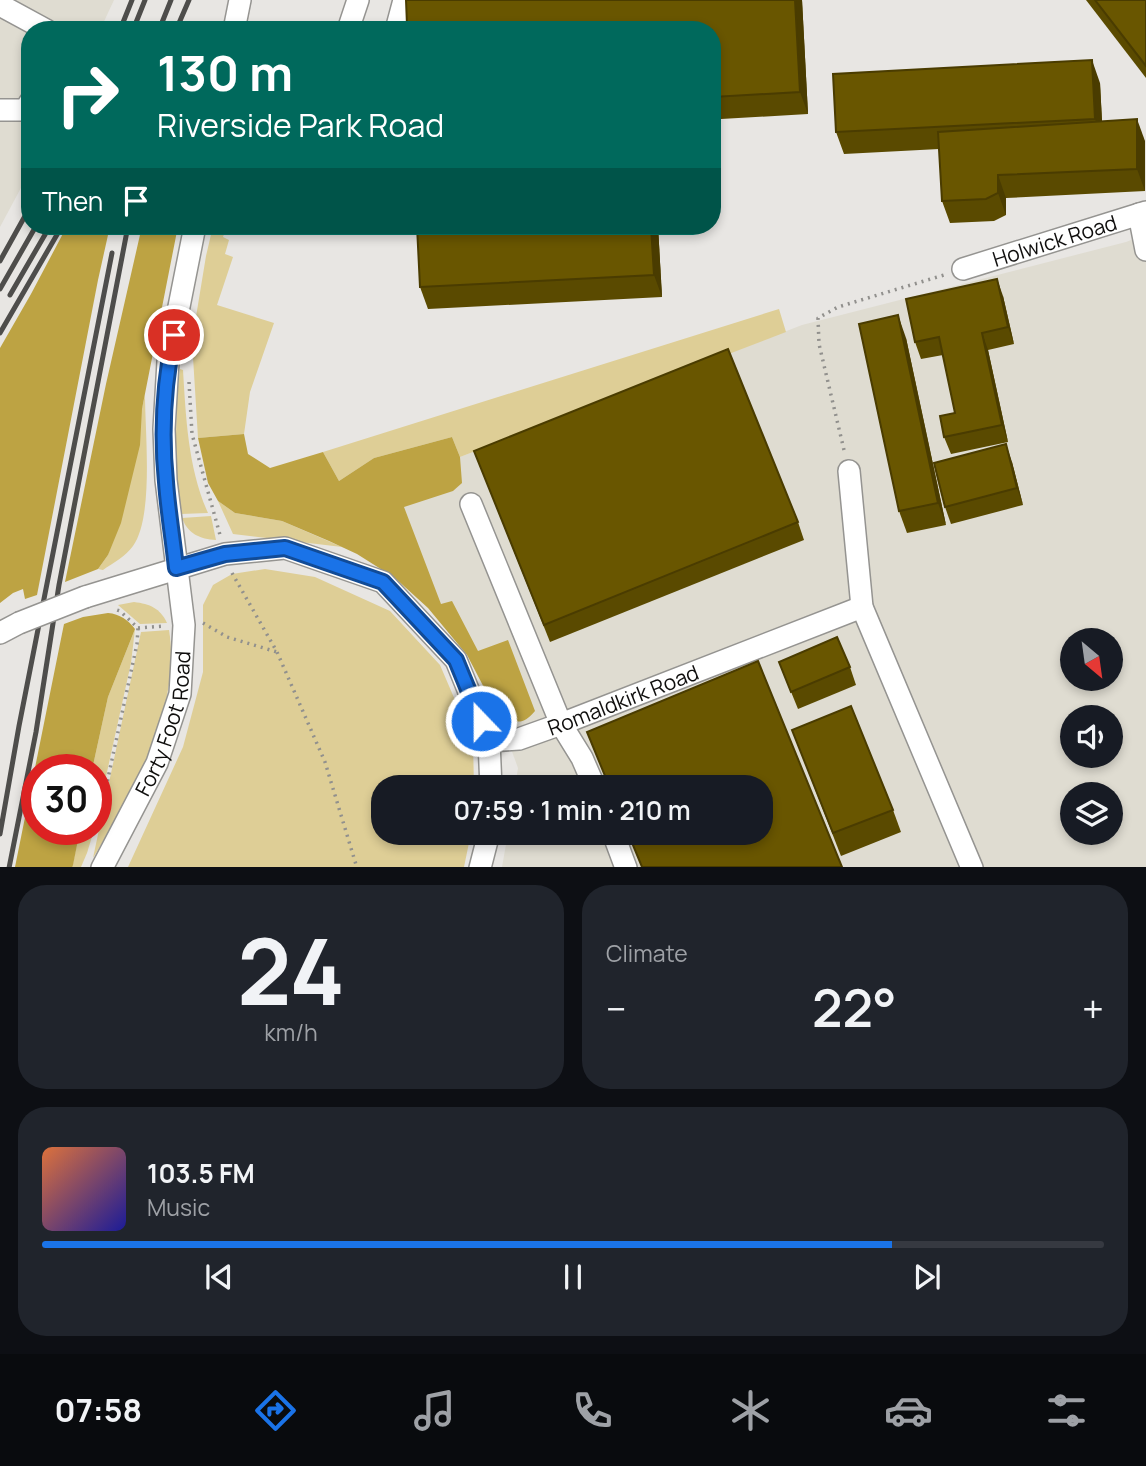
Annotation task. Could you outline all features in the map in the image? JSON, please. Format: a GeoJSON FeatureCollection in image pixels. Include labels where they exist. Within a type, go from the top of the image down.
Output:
{"type":"FeatureCollection","features":[{"type":"Feature","properties":{"kind":"street"},"geometry":{"type":"LineString","coordinates":[[236,21],[240,0]]}},
{"type":"Feature","properties":{"kind":"street"},"geometry":{"type":"LineString","coordinates":[[351,21],[358,0]]}},
{"type":"Feature","properties":{"kind":"street"},"geometry":{"type":"LineString","coordinates":[[398,21],[404,0]]}},
{"type":"Feature","properties":{"kind":"street"},"geometry":{"type":"LineString","coordinates":[[0,5],[29,21]]}},
{"type":"Feature","properties":{"kind":"street"},"geometry":{"type":"LineString","coordinates":[[0,110],[21,110]]}},
{"type":"Feature","properties":{"kind":"street"},"geometry":{"type":"LineString","coordinates":[[1143,213],[1146,250]]}},
{"type":"Feature","properties":{"kind":"street","name":"Holwick Road"},"geometry":{"type":"LineString","coordinates":[[963,269],[1143,213]]}},
{"type":"Feature","properties":{"kind":"street","name":"Forty Foot Road"},"geometry":{"type":"LineString","coordinates":[[102,867],[157,764],[180,694],[184,625],[166,480],[164,429],[168,362],[193,235]]}},
{"type":"Feature","properties":{"kind":"street"},"geometry":{"type":"LineString","coordinates":[[849,471],[862,607],[972,867]]}},
{"type":"Feature","properties":{"kind":"street"},"geometry":{"type":"LineString","coordinates":[[471,504],[561,724],[582,758],[589,775]]}},
{"type":"Feature","properties":{"kind":"street"},"geometry":{"type":"LineString","coordinates":[[9,628],[94,594],[176,568],[225,554],[285,548],[383,582],[456,660],[489,741],[490,775]]}},
{"type":"Feature","properties":{"kind":"street","name":"Romaldkirk Road"},"geometry":{"type":"LineString","coordinates":[[489,741],[519,739],[561,724],[862,607]]}},
{"type":"Feature","properties":{"kind":"street"},"geometry":{"type":"LineString","coordinates":[[480,867],[486,845]]}},
{"type":"Feature","properties":{"kind":"street"},"geometry":{"type":"LineString","coordinates":[[618,845],[626,867]]}},
{"type":"Feature","properties":{"kind":"path"},"geometry":{"type":"LineString","coordinates":[[849,471],[819,344],[818,318],[838,307],[963,269]]}},
{"type":"Feature","properties":{"kind":"path"},"geometry":{"type":"LineString","coordinates":[[189,379],[192,434],[225,554],[232,574],[277,652],[325,762],[357,867]]}},
{"type":"Feature","properties":{"kind":"path"},"geometry":{"type":"LineString","coordinates":[[94,594],[107,607],[120,611],[138,628],[203,623],[227,637],[277,652]]}},
{"type":"Feature","properties":{"kind":"path"},"geometry":{"type":"LineString","coordinates":[[112,759],[137,644],[138,628]]}},
{"type":"Feature","properties":{"kind":"shaded area"},"geometry":{"type":"Polygon","coordinates":[[[0,0],[114,0],[104,21],[21,21],[21,188],[0,227],[0,0]]]}},
{"type":"Feature","properties":{"kind":"shaded area"},"geometry":{"type":"Polygon","coordinates":[[[1146,234],[1146,867],[502,867],[506,845],[773,845],[773,775],[517,775],[518,768],[478,658],[386,538],[364,494],[802,325],[1126,242],[1146,234]]]}},
{"type":"Feature","properties":{"kind":"shaded area"},"geometry":{"type":"Polygon","coordinates":[[[62,235],[108,235],[37,595],[25,599],[23,589],[0,603],[0,348],[62,235]]]}},
{"type":"Feature","properties":{"kind":"shaded area"},"geometry":{"type":"Polygon","coordinates":[[[140,235],[176,235],[142,409],[140,445],[121,523],[108,555],[98,569],[65,582],[140,235]]]}},
{"type":"Feature","properties":{"kind":"shaded area"},"geometry":{"type":"Polygon","coordinates":[[[211,235],[224,235],[229,240],[225,254],[233,257],[217,305],[274,323],[250,392],[244,434],[198,438],[192,341],[211,235]]]}},
{"type":"Feature","properties":{"kind":"shaded area"},"geometry":{"type":"Polygon","coordinates":[[[779,309],[786,332],[460,457],[452,437],[374,458],[339,481],[323,452],[779,309]]]}},
{"type":"Feature","properties":{"kind":"shaded area"},"geometry":{"type":"Polygon","coordinates":[[[180,369],[183,370],[192,461],[208,513],[181,514],[175,474],[180,369]]]}},
{"type":"Feature","properties":{"kind":"shaded area"},"geometry":{"type":"Polygon","coordinates":[[[145,395],[146,495],[140,533],[127,553],[103,570],[98,569],[108,555],[145,395]]]}},
{"type":"Feature","properties":{"kind":"shaded area"},"geometry":{"type":"Polygon","coordinates":[[[244,434],[248,454],[270,468],[323,452],[339,481],[374,458],[452,437],[460,457],[462,483],[453,491],[404,507],[441,604],[452,601],[478,651],[508,640],[535,711],[531,716],[520,722],[501,717],[467,655],[428,608],[395,578],[357,554],[329,541],[282,521],[235,513],[218,501],[208,483],[198,438],[244,434]]]}},
{"type":"Feature","properties":{"kind":"shaded area"},"geometry":{"type":"Polygon","coordinates":[[[218,501],[235,513],[282,521],[342,547],[233,534],[218,501]]]}},
{"type":"Feature","properties":{"kind":"shaded area"},"geometry":{"type":"Polygon","coordinates":[[[211,516],[216,540],[195,535],[182,518],[211,516]]]}},
{"type":"Feature","properties":{"kind":"shaded area"},"geometry":{"type":"Polygon","coordinates":[[[265,569],[315,577],[390,611],[440,665],[473,742],[474,775],[371,775],[371,845],[469,845],[464,867],[128,867],[183,747],[203,672],[203,605],[213,585],[232,574],[265,569]]]}},
{"type":"Feature","properties":{"kind":"shaded area"},"geometry":{"type":"Polygon","coordinates":[[[134,602],[154,608],[167,623],[140,624],[118,605],[134,602]]]}},
{"type":"Feature","properties":{"kind":"shaded area"},"geometry":{"type":"Polygon","coordinates":[[[108,613],[123,618],[135,629],[108,697],[96,754],[38,754],[64,624],[83,617],[108,613]]]}},
{"type":"Feature","properties":{"kind":"shaded area"},"geometry":{"type":"Polygon","coordinates":[[[135,629],[131,663],[111,754],[96,754],[108,697],[135,629]]]}},
{"type":"Feature","properties":{"kind":"shaded area"},"geometry":{"type":"Polygon","coordinates":[[[169,630],[171,660],[168,690],[161,720],[138,778],[112,825],[112,769],[141,632],[169,630]]]}},
{"type":"Feature","properties":{"kind":"shaded area"},"geometry":{"type":"Polygon","coordinates":[[[21,837],[21,845],[77,845],[72,867],[15,867],[21,837]]]}},
{"type":"Feature","properties":{"kind":"shaded area"},"geometry":{"type":"Polygon","coordinates":[[[77,845],[89,845],[87,853],[81,867],[72,867],[77,845]]]}},
{"type":"Feature","properties":{"kind":"shaded area"},"geometry":{"type":"Polygon","coordinates":[[[96,845],[100,845],[93,858],[96,845]]]}},
{"type":"Feature","properties":{"kind":"building"},"geometry":{"type":"Polygon","coordinates":[[[406,0],[795,0],[800,92],[721,97],[721,21],[407,21],[406,0]]]}},
{"type":"Feature","properties":{"kind":"building"},"geometry":{"type":"Polygon","coordinates":[[[1095,0],[1146,0],[1146,66],[1095,0]]]}},
{"type":"Feature","properties":{"kind":"building"},"geometry":{"type":"Polygon","coordinates":[[[1092,60],[1095,119],[836,132],[833,74],[1092,60]]]}},
{"type":"Feature","properties":{"kind":"building"},"geometry":{"type":"Polygon","coordinates":[[[1137,119],[1137,169],[998,175],[998,193],[986,199],[942,201],[938,132],[1137,119]]]}},
{"type":"Feature","properties":{"kind":"building"},"geometry":{"type":"Polygon","coordinates":[[[417,235],[652,235],[654,275],[420,287],[417,235]]]}},
{"type":"Feature","properties":{"kind":"building"},"geometry":{"type":"Polygon","coordinates":[[[997,279],[1008,327],[982,333],[1002,425],[944,437],[940,416],[955,413],[939,337],[915,342],[906,299],[997,279]]]}},
{"type":"Feature","properties":{"kind":"building"},"geometry":{"type":"Polygon","coordinates":[[[898,315],[938,503],[899,511],[859,324],[898,315]]]}},
{"type":"Feature","properties":{"kind":"building"},"geometry":{"type":"Polygon","coordinates":[[[728,349],[798,522],[544,625],[474,451],[728,349]]]}},
{"type":"Feature","properties":{"kind":"building"},"geometry":{"type":"Polygon","coordinates":[[[1006,444],[1017,488],[945,507],[934,463],[1006,444]]]}},
{"type":"Feature","properties":{"kind":"building"},"geometry":{"type":"Polygon","coordinates":[[[837,637],[850,667],[791,692],[779,662],[837,637]]]}},
{"type":"Feature","properties":{"kind":"building"},"geometry":{"type":"Polygon","coordinates":[[[758,661],[842,867],[642,867],[633,845],[773,845],[773,775],[605,775],[587,732],[758,661]]]}},
{"type":"Feature","properties":{"kind":"building"},"geometry":{"type":"Polygon","coordinates":[[[851,706],[893,810],[833,833],[792,730],[851,706]]]}},
{"type":"Feature","properties":{"kind":"railway"},"geometry":{"type":"LineString","coordinates":[[124,21],[132,0]]}},
{"type":"Feature","properties":{"kind":"railway"},"geometry":{"type":"LineString","coordinates":[[137,21],[145,0]]}},
{"type":"Feature","properties":{"kind":"railway"},"geometry":{"type":"LineString","coordinates":[[163,21],[171,0]]}},
{"type":"Feature","properties":{"kind":"railway"},"geometry":{"type":"LineString","coordinates":[[180,21],[189,0]]}},
{"type":"Feature","properties":{"kind":"railway"},"geometry":{"type":"LineString","coordinates":[[0,261],[21,223]]}},
{"type":"Feature","properties":{"kind":"railway"},"geometry":{"type":"LineString","coordinates":[[0,289],[31,235]]}},
{"type":"Feature","properties":{"kind":"railway"},"geometry":{"type":"LineString","coordinates":[[10,295],[45,235]]}},
{"type":"Feature","properties":{"kind":"railway"},"geometry":{"type":"LineString","coordinates":[[0,333],[57,235]]}},
{"type":"Feature","properties":{"kind":"railway"},"geometry":{"type":"LineString","coordinates":[[9,867],[36,732],[59,585],[126,235]]}},
{"type":"Feature","properties":{"kind":"railway"},"geometry":{"type":"LineString","coordinates":[[0,834],[112,253]]}},
{"type":"Feature","properties":{"kind":"route"},"geometry":{"type":"LineString","coordinates":[[174,335],[168,362],[164,429],[166,480],[176,568],[225,554],[285,548],[383,582],[456,660],[481,721]]}}]}
